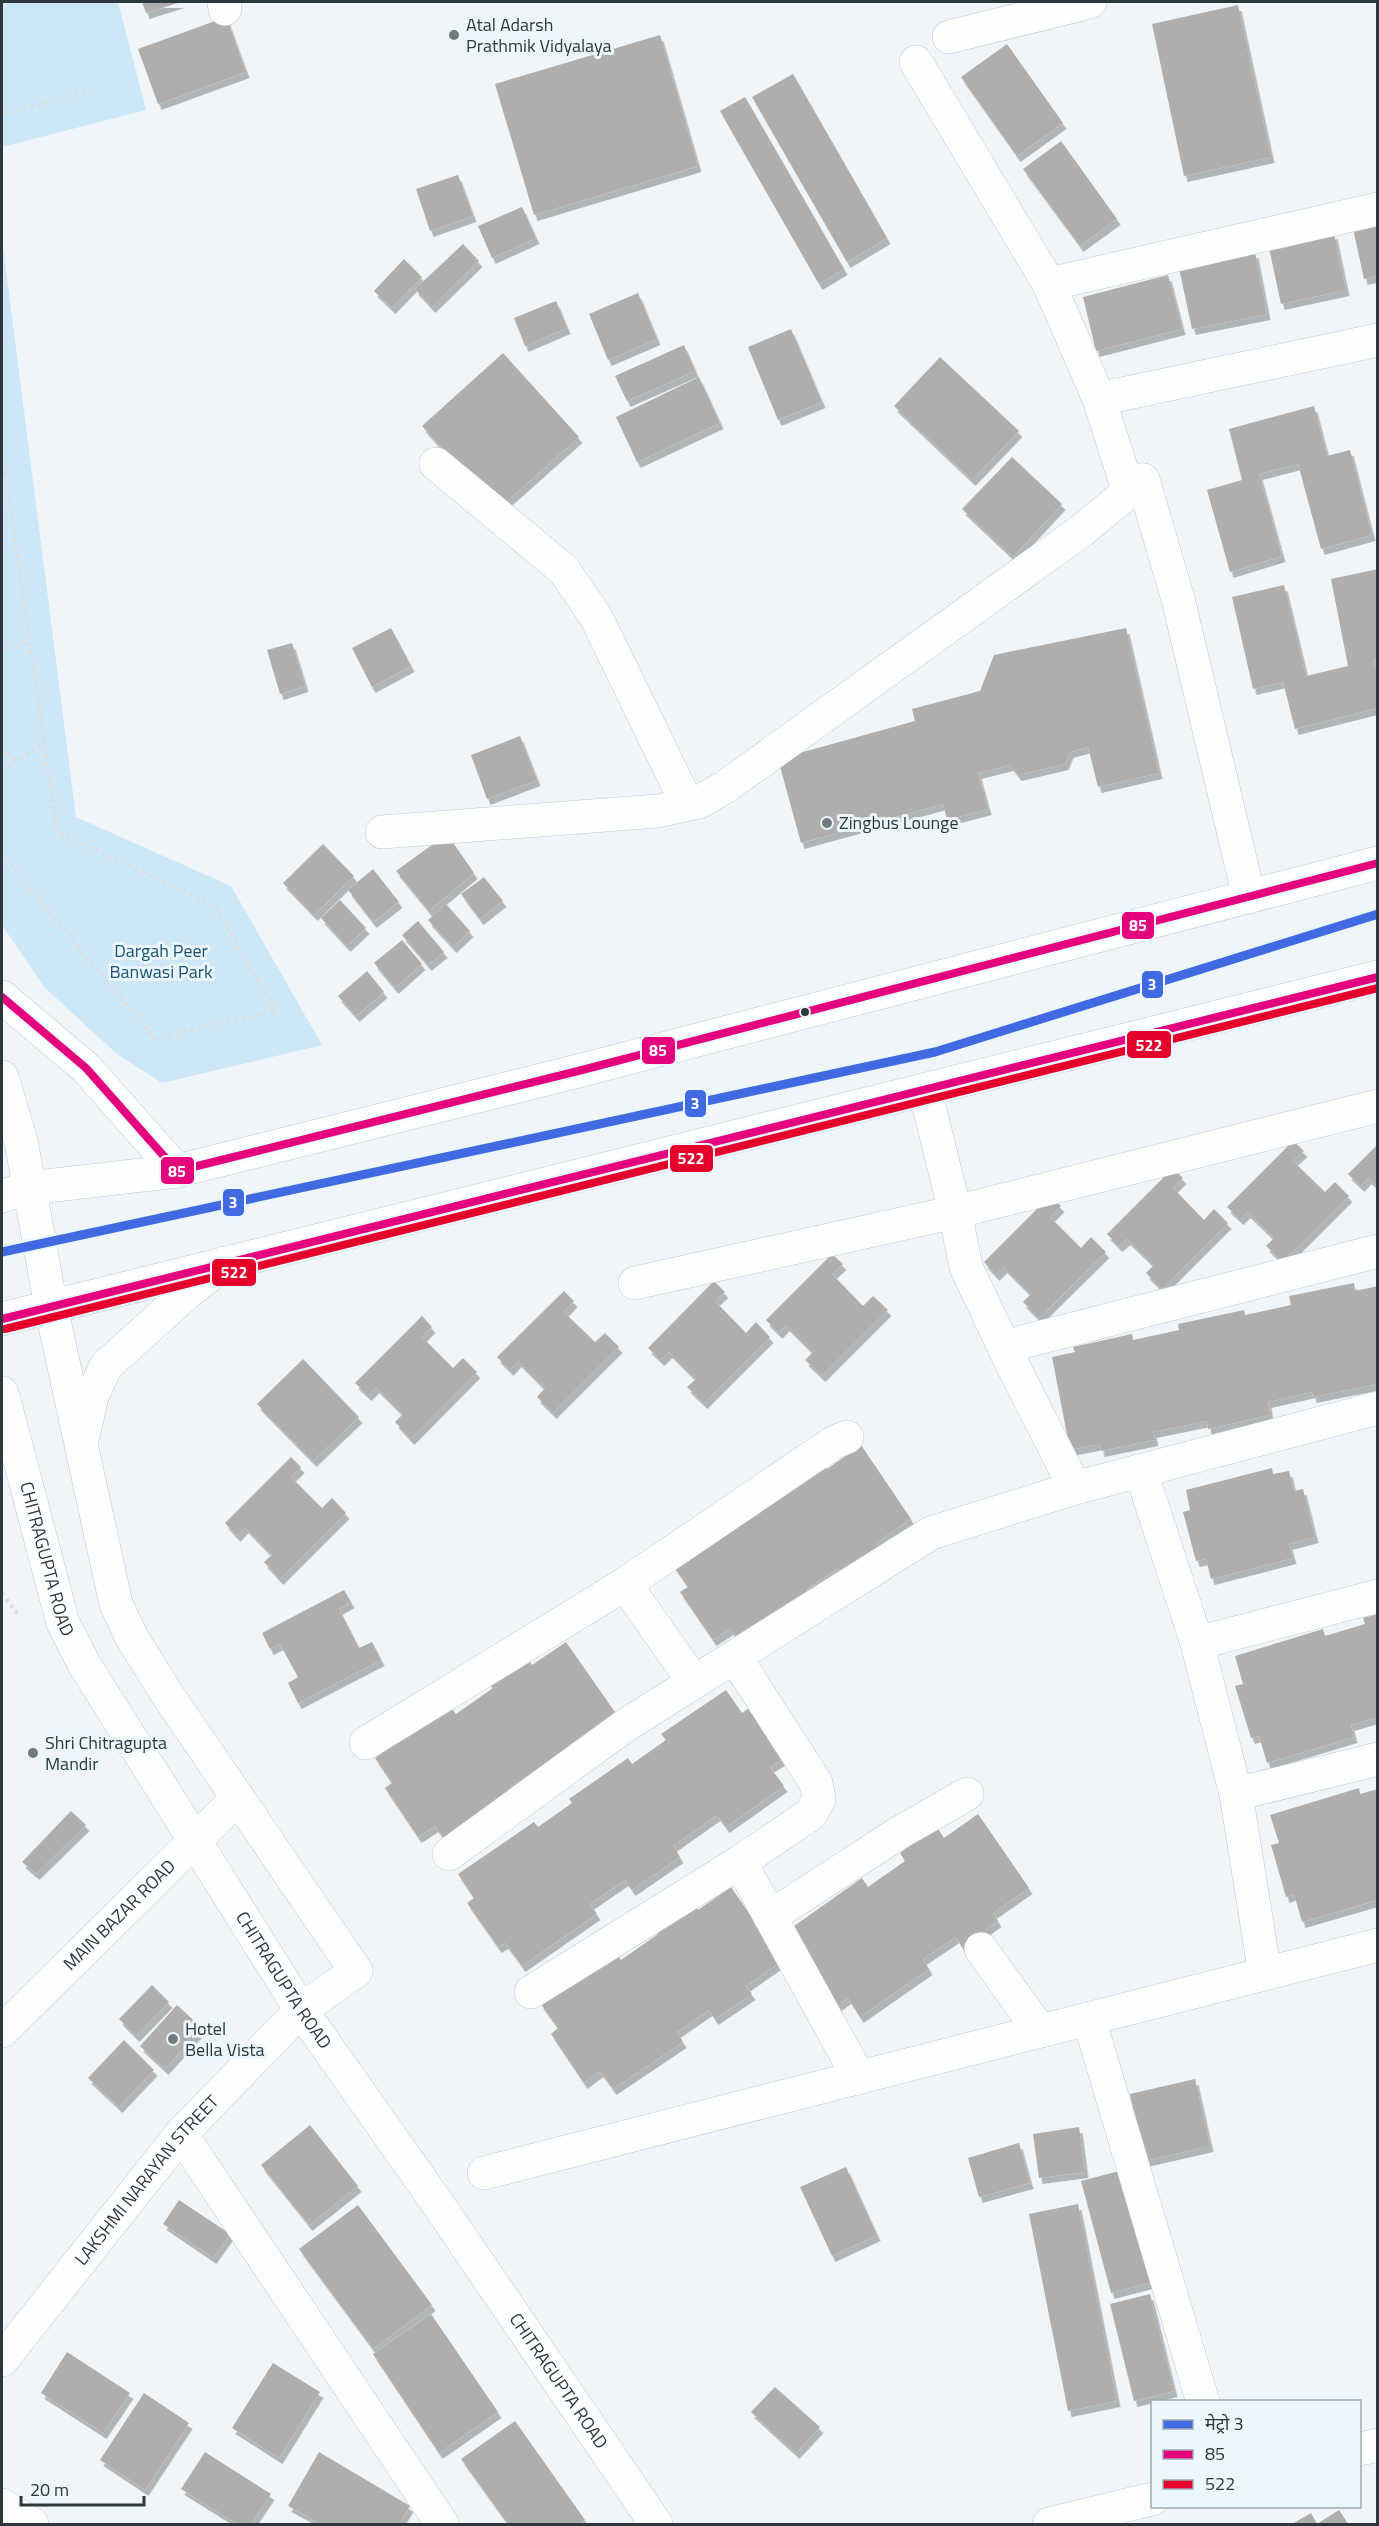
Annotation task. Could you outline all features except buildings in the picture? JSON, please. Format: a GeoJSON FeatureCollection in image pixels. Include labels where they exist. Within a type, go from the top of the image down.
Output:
{"type":"FeatureCollection","features":[{"type":"Feature","properties":{"kind":"street"},"geometry":{"type":"LineString","coordinates":[[949,36],[1090,2]]}},
{"type":"Feature","properties":{"kind":"street"},"geometry":{"type":"LineString","coordinates":[[916,62],[1049,284],[1099,399],[1125,480],[1143,480]]}},
{"type":"Feature","properties":{"kind":"street"},"geometry":{"type":"LineString","coordinates":[[1049,284],[1377,209]]}},
{"type":"Feature","properties":{"kind":"street"},"geometry":{"type":"LineString","coordinates":[[1099,399],[1377,340]]}},
{"type":"Feature","properties":{"kind":"street"},"geometry":{"type":"LineString","coordinates":[[436,464],[564,570],[579,590],[596,617],[687,804]]}},
{"type":"Feature","properties":{"kind":"street"},"geometry":{"type":"LineString","coordinates":[[382,832],[658,811],[699,802],[725,787],[1081,531],[1143,480]]}},
{"type":"Feature","properties":{"kind":"street"},"geometry":{"type":"LineString","coordinates":[[1143,480],[1178,599],[1249,897]]}},
{"type":"Feature","properties":{"kind":"street"},"geometry":{"type":"LineString","coordinates":[[15,1192],[177,1172],[593,1068],[1377,863]]}},
{"type":"Feature","properties":{"kind":"street"},"geometry":{"type":"LineString","coordinates":[[2,1319],[1377,977]]}},
{"type":"Feature","properties":{"kind":"street"},"geometry":{"type":"LineString","coordinates":[[2,997],[86,1068],[177,1172]]}},
{"type":"Feature","properties":{"kind":"street"},"geometry":{"type":"LineString","coordinates":[[2,1077],[21,1141],[15,1192],[51,1307],[116,1604],[149,1667],[237,1798]]}},
{"type":"Feature","properties":{"kind":"street"},"geometry":{"type":"LineString","coordinates":[[925,1090],[966,1267],[1075,1488]]}},
{"type":"Feature","properties":{"kind":"street"},"geometry":{"type":"LineString","coordinates":[[635,1282],[955,1212],[1377,1106]]}},
{"type":"Feature","properties":{"kind":"street"},"geometry":{"type":"LineString","coordinates":[[1010,1360],[1012,1351],[1022,1342],[1377,1251]]}},
{"type":"Feature","properties":{"kind":"street"},"geometry":{"type":"LineString","coordinates":[[81,1444],[92,1396],[106,1366],[188,1292],[225,1263]]}},
{"type":"Feature","properties":{"kind":"street","name":"CHITRAGUPTA ROAD"},"geometry":{"type":"LineString","coordinates":[[2,1393],[63,1623],[84,1664],[301,2010],[438,2204],[656,2524]]}},
{"type":"Feature","properties":{"kind":"street"},"geometry":{"type":"LineString","coordinates":[[449,1854],[626,1725],[931,1533],[1075,1488],[1377,1408]]}},
{"type":"Feature","properties":{"kind":"street"},"geometry":{"type":"LineString","coordinates":[[366,1743],[625,1584],[833,1443],[847,1437]]}},
{"type":"Feature","properties":{"kind":"street"},"geometry":{"type":"LineString","coordinates":[[1141,1472],[1197,1643],[1236,1794],[1265,1974]]}},
{"type":"Feature","properties":{"kind":"street"},"geometry":{"type":"LineString","coordinates":[[2,1479],[36,1518]]}},
{"type":"Feature","properties":{"kind":"street"},"geometry":{"type":"LineString","coordinates":[[625,1584],[694,1682]]}},
{"type":"Feature","properties":{"kind":"street"},"geometry":{"type":"LineString","coordinates":[[1197,1643],[1377,1596]]}},
{"type":"Feature","properties":{"kind":"street"},"geometry":{"type":"LineString","coordinates":[[531,1992],[740,1863],[811,1814],[819,1799],[816,1783],[735,1657]]}},
{"type":"Feature","properties":{"kind":"street"},"geometry":{"type":"LineString","coordinates":[[1236,1794],[1377,1759]]}},
{"type":"Feature","properties":{"kind":"street"},"geometry":{"type":"LineString","coordinates":[[770,1917],[897,1834],[967,1794]]}},
{"type":"Feature","properties":{"kind":"street","name":"MAIN BAZAR ROAD"},"geometry":{"type":"LineString","coordinates":[[2,2031],[237,1798]]}},
{"type":"Feature","properties":{"kind":"street","name":"LAKSHMI NARAYAN STREET"},"geometry":{"type":"LineString","coordinates":[[2,2360],[181,2134],[301,2010],[356,1971],[237,1798]]}},
{"type":"Feature","properties":{"kind":"street"},"geometry":{"type":"LineString","coordinates":[[740,1863],[859,2078]]}},
{"type":"Feature","properties":{"kind":"street"},"geometry":{"type":"LineString","coordinates":[[484,2173],[1377,1945]]}},
{"type":"Feature","properties":{"kind":"street"},"geometry":{"type":"LineString","coordinates":[[981,1948],[1040,2031]]}},
{"type":"Feature","properties":{"kind":"street"},"geometry":{"type":"LineString","coordinates":[[1089,2019],[1202,2400]]}},
{"type":"Feature","properties":{"kind":"street"},"geometry":{"type":"LineString","coordinates":[[181,2134],[440,2524]]}},
{"type":"Feature","properties":{"kind":"street"},"geometry":{"type":"LineString","coordinates":[[1361,2449],[1377,2445]]}},
{"type":"Feature","properties":{"kind":"street"},"geometry":{"type":"LineString","coordinates":[[1049,2524],[1151,2499]]}},
{"type":"Feature","properties":{"kind":"street"},"geometry":{"type":"LineString","coordinates":[[2,2505],[32,2524]]}},
{"type":"Feature","properties":{"kind":"path"},"geometry":{"type":"LineString","coordinates":[[2,114],[91,91]]}},
{"type":"Feature","properties":{"kind":"path"},"geometry":{"type":"LineString","coordinates":[[2,450],[57,832],[215,906],[275,1011],[154,1038],[2,854]]}},
{"type":"Feature","properties":{"kind":"path"},"geometry":{"type":"LineString","coordinates":[[2,650],[29,642]]}},
{"type":"Feature","properties":{"kind":"path"},"geometry":{"type":"LineString","coordinates":[[2,773],[44,741]]}},
{"type":"Feature","properties":{"kind":"path"},"geometry":{"type":"LineString","coordinates":[[2,746],[16,762]]}},
{"type":"Feature","properties":{"kind":"green space"},"geometry":{"type":"Polygon","coordinates":[[[118,2],[146,110],[2,147],[2,3],[118,2]]]}},
{"type":"Feature","properties":{"kind":"green space","name":"Dargah Peer Banwasi Park"},"geometry":{"type":"Polygon","coordinates":[[[2,239],[76,817],[231,886],[322,1045],[162,1083],[117,1054],[45,988],[2,925],[2,239]]]}},
{"type":"Feature","properties":{"kind":"metro line","name":"3"},"geometry":{"type":"LineString","coordinates":[[2,1252],[935,1052],[1378,914]]}},
{"type":"Feature","properties":{"kind":"transit line","name":"85"},"geometry":{"type":"LineString","coordinates":[[2,997],[86,1068],[177,1171],[582,1070],[1378,863]]}},
{"type":"Feature","properties":{"kind":"transit line","name":"85"},"geometry":{"type":"LineString","coordinates":[[2,1319],[1378,977]]}},
{"type":"Feature","properties":{"kind":"transit line","name":"522"},"geometry":{"type":"LineString","coordinates":[[5,1329],[1378,988]]}},
{"type":"Feature","properties":{"kind":"place","name":"Atal Adarsh Prathmik Vidyalaya"},"geometry":{"type":"Point","coordinates":[454,35]}},
{"type":"Feature","properties":{"kind":"place","name":"Zingbus Lounge"},"geometry":{"type":"Point","coordinates":[827,823]}},
{"type":"Feature","properties":{"kind":"place","name":"Shri Chitragupta Mandir"},"geometry":{"type":"Point","coordinates":[33,1753]}},
{"type":"Feature","properties":{"kind":"place","name":"Hotel Bella Vista"},"geometry":{"type":"Point","coordinates":[173,2039]}}]}
